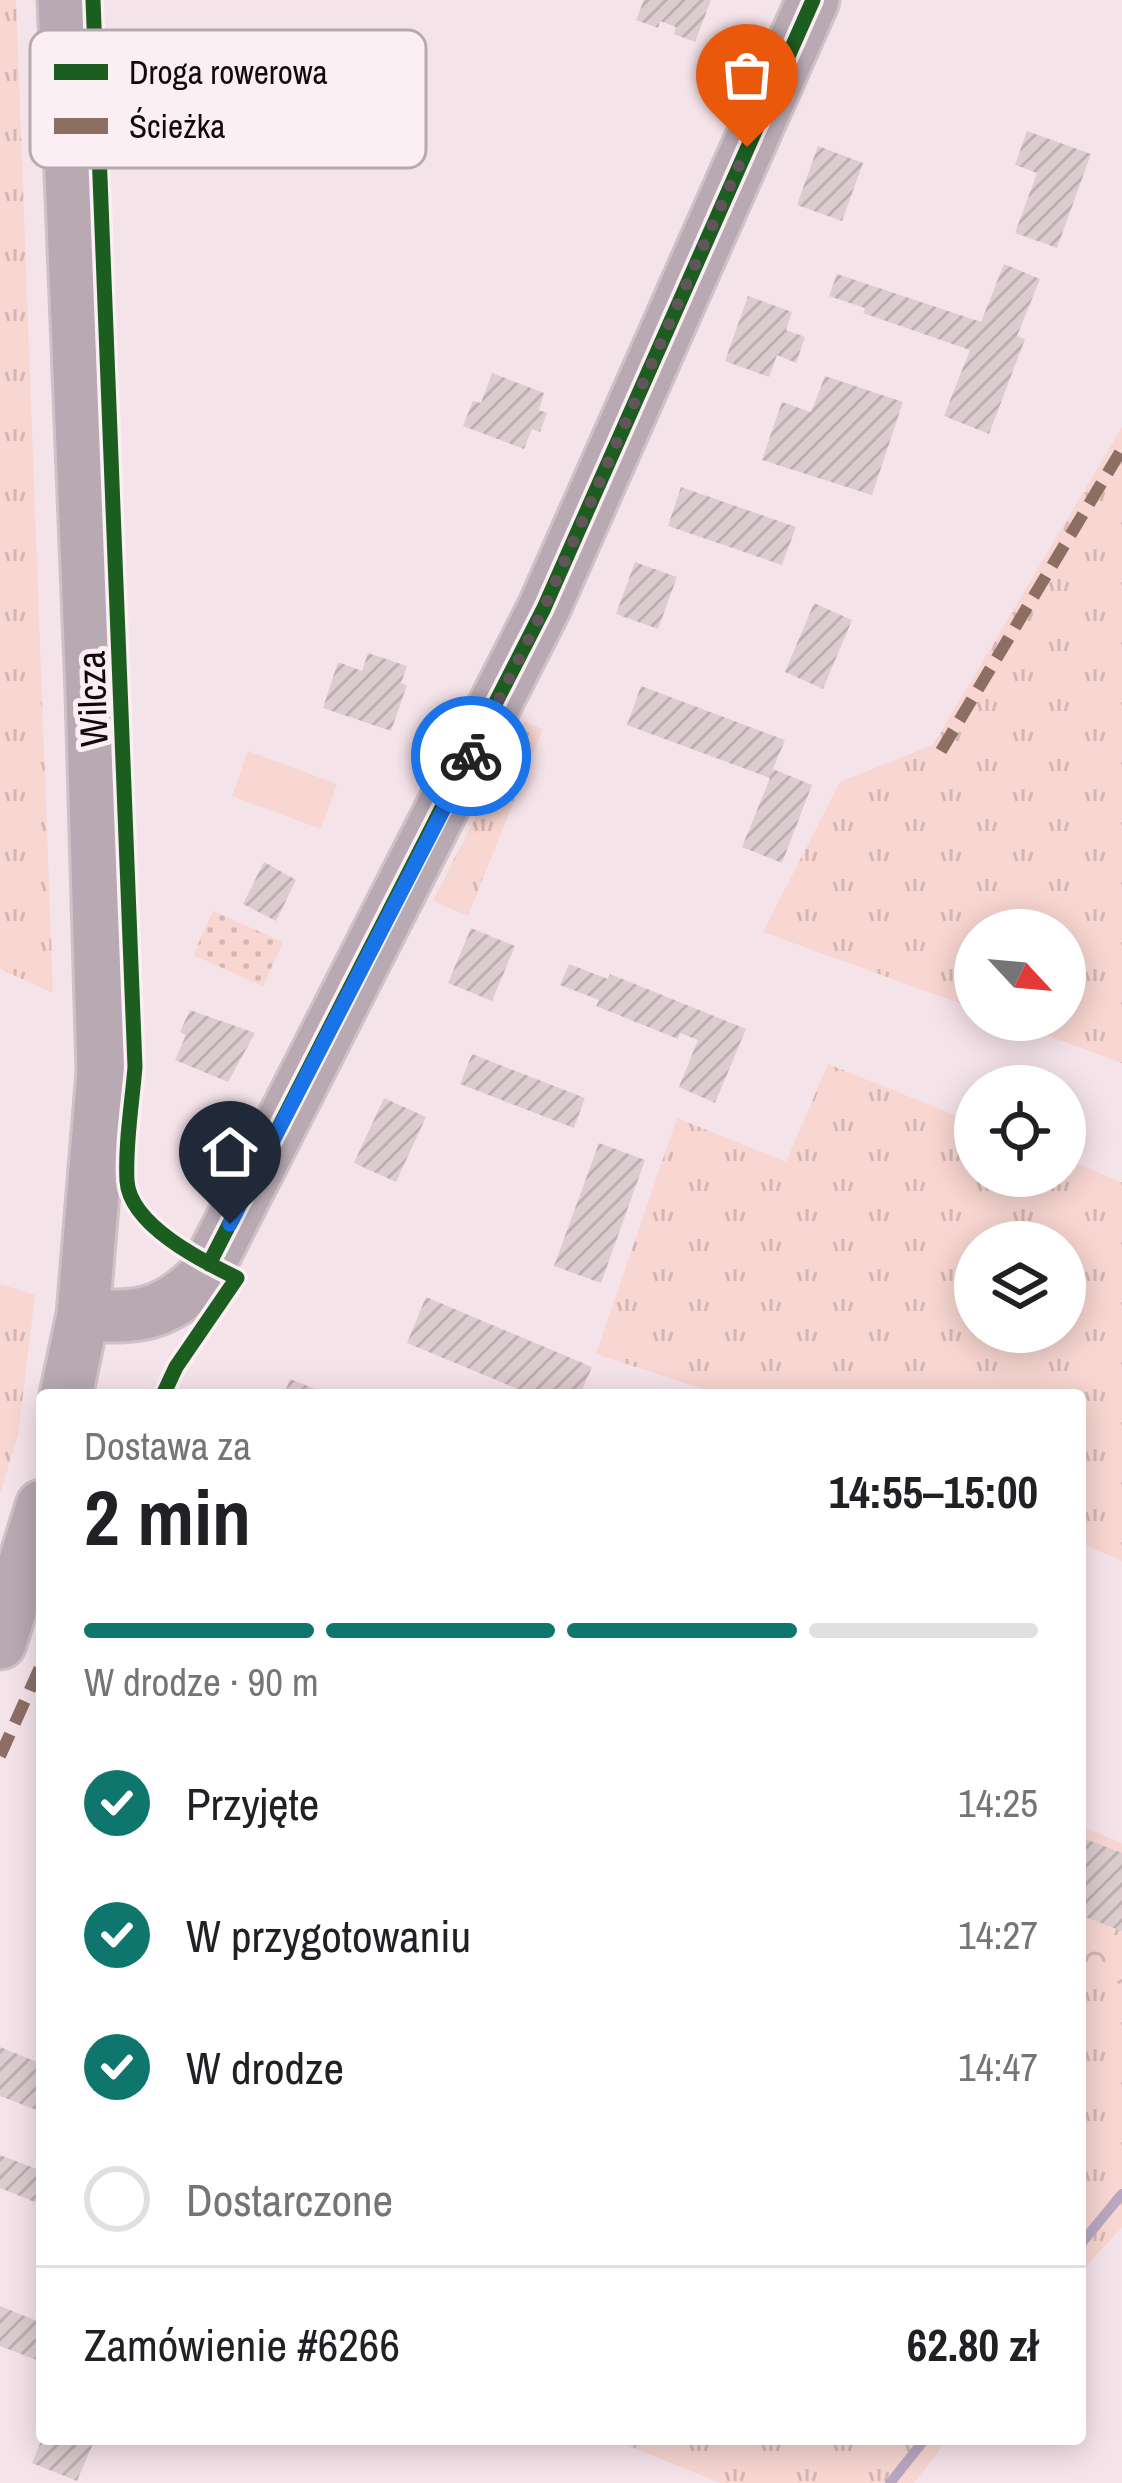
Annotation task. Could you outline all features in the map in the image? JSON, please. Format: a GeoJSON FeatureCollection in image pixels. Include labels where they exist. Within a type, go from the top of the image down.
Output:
{"type":"FeatureCollection","features":[{"type":"Feature","properties":{"kind":"main road","name":"Wilcza"},"geometry":{"type":"LineString","coordinates":[[64,0],[65,30]]}},
{"type":"Feature","properties":{"kind":"main road"},"geometry":{"type":"LineString","coordinates":[[83,1316],[120,1317],[164,1308],[203,1277],[544,608],[812,0]]}},
{"type":"Feature","properties":{"kind":"main road","name":"Wilcza"},"geometry":{"type":"LineString","coordinates":[[67,1389],[83,1316],[103,1072],[71,168]]}},
{"type":"Feature","properties":{"kind":"main road"},"geometry":{"type":"LineString","coordinates":[[0,1643],[36,1526]]}},
{"type":"Feature","properties":{"kind":"green space"},"geometry":{"type":"Polygon","coordinates":[[[0,0],[16,0],[53,993],[0,969],[0,0]]]}},
{"type":"Feature","properties":{"kind":"green space"},"geometry":{"type":"Polygon","coordinates":[[[1122,427],[1122,1063],[1062,1041],[1086,1041],[1086,909],[954,909],[954,1001],[763,932],[840,782],[933,745],[1122,427]]]}},
{"type":"Feature","properties":{"kind":"green space"},"geometry":{"type":"Polygon","coordinates":[[[524,722],[543,729],[468,916],[433,901],[524,722]]]}},
{"type":"Feature","properties":{"kind":"green space"},"geometry":{"type":"Polygon","coordinates":[[[248,751],[337,784],[321,829],[232,796],[248,751]]]}},
{"type":"Feature","properties":{"kind":"green space"},"geometry":{"type":"Polygon","coordinates":[[[213,911],[283,942],[263,986],[193,955],[213,911]]]}},
{"type":"Feature","properties":{"kind":"green space"},"geometry":{"type":"Polygon","coordinates":[[[828,1064],[954,1115],[954,1197],[1086,1197],[1086,1167],[1122,1182],[1122,1561],[1086,1546],[1086,1389],[703,1389],[596,1354],[677,1118],[786,1162],[828,1064]]]}},
{"type":"Feature","properties":{"kind":"green space"},"geometry":{"type":"Polygon","coordinates":[[[0,1284],[35,1295],[18,1435],[0,1494],[0,1284]]]}},
{"type":"Feature","properties":{"kind":"green space"},"geometry":{"type":"Polygon","coordinates":[[[1086,1828],[1122,1843],[1122,1985],[1086,1970],[1086,1828]]]}},
{"type":"Feature","properties":{"kind":"green space"},"geometry":{"type":"Polygon","coordinates":[[[1086,1970],[1122,1985],[1122,2227],[1086,2266],[1086,1970]]]}},
{"type":"Feature","properties":{"kind":"green space"},"geometry":{"type":"Polygon","coordinates":[[[627,2445],[943,2445],[914,2483],[720,2483],[627,2445]]]}},
{"type":"Feature","properties":{"kind":"building"},"geometry":{"type":"Polygon","coordinates":[[[644,0],[711,0],[695,42],[674,34],[676,27],[660,21],[658,28],[636,20],[644,0]]]}},
{"type":"Feature","properties":{"kind":"building"},"geometry":{"type":"Polygon","coordinates":[[[1027,131],[1091,154],[1057,248],[1015,233],[1037,173],[1015,165],[1027,131]]]}},
{"type":"Feature","properties":{"kind":"building"},"geometry":{"type":"Polygon","coordinates":[[[818,146],[863,163],[842,221],[797,205],[818,146]]]}},
{"type":"Feature","properties":{"kind":"building"},"geometry":{"type":"Polygon","coordinates":[[[1004,264],[1040,279],[1017,336],[1025,339],[989,434],[944,416],[970,350],[863,313],[865,308],[829,296],[837,274],[981,322],[1004,264]]]}},
{"type":"Feature","properties":{"kind":"building"},"geometry":{"type":"Polygon","coordinates":[[[748,296],[792,312],[786,330],[805,337],[796,363],[777,355],[769,377],[725,361],[748,296]]]}},
{"type":"Feature","properties":{"kind":"building"},"geometry":{"type":"Polygon","coordinates":[[[492,373],[544,393],[539,410],[547,413],[540,432],[532,429],[524,449],[463,426],[473,401],[481,403],[492,373]]]}},
{"type":"Feature","properties":{"kind":"building"},"geometry":{"type":"Polygon","coordinates":[[[825,376],[903,402],[872,495],[762,460],[782,402],[811,412],[825,376]]]}},
{"type":"Feature","properties":{"kind":"building"},"geometry":{"type":"Polygon","coordinates":[[[681,487],[796,527],[782,565],[668,526],[681,487]]]}},
{"type":"Feature","properties":{"kind":"building"},"geometry":{"type":"Polygon","coordinates":[[[635,562],[677,577],[658,629],[616,614],[635,562]]]}},
{"type":"Feature","properties":{"kind":"building"},"geometry":{"type":"Polygon","coordinates":[[[814,603],[852,620],[823,689],[785,672],[814,603]]]}},
{"type":"Feature","properties":{"kind":"building"},"geometry":{"type":"Polygon","coordinates":[[[368,653],[407,666],[401,683],[407,685],[391,731],[323,708],[338,662],[362,671],[368,653]]]}},
{"type":"Feature","properties":{"kind":"building"},"geometry":{"type":"Polygon","coordinates":[[[641,686],[785,740],[773,769],[812,785],[782,863],[742,847],[770,778],[627,725],[641,686]]]}},
{"type":"Feature","properties":{"kind":"building"},"geometry":{"type":"Polygon","coordinates":[[[264,862],[296,880],[276,921],[243,904],[264,862]]]}},
{"type":"Feature","properties":{"kind":"building"},"geometry":{"type":"Polygon","coordinates":[[[471,928],[515,946],[492,1001],[448,983],[471,928]]]}},
{"type":"Feature","properties":{"kind":"building"},"geometry":{"type":"Polygon","coordinates":[[[569,964],[608,979],[610,974],[746,1029],[715,1103],[679,1087],[698,1040],[680,1033],[678,1039],[596,1006],[599,1000],[560,985],[569,964]]]}},
{"type":"Feature","properties":{"kind":"building"},"geometry":{"type":"Polygon","coordinates":[[[190,1010],[255,1033],[228,1082],[175,1060],[190,1010]]]}},
{"type":"Feature","properties":{"kind":"building"},"geometry":{"type":"Polygon","coordinates":[[[472,1054],[585,1098],[574,1128],[460,1084],[472,1054]]]}},
{"type":"Feature","properties":{"kind":"building"},"geometry":{"type":"Polygon","coordinates":[[[384,1098],[426,1117],[396,1182],[354,1163],[384,1098]]]}},
{"type":"Feature","properties":{"kind":"building"},"geometry":{"type":"Polygon","coordinates":[[[599,1143],[645,1160],[601,1283],[554,1266],[599,1143]]]}},
{"type":"Feature","properties":{"kind":"building"},"geometry":{"type":"Polygon","coordinates":[[[426,1297],[592,1367],[583,1389],[518,1389],[407,1343],[426,1297]]]}},
{"type":"Feature","properties":{"kind":"building"},"geometry":{"type":"Polygon","coordinates":[[[290,1379],[315,1389],[286,1389],[290,1379]]]}},
{"type":"Feature","properties":{"kind":"building"},"geometry":{"type":"Polygon","coordinates":[[[1086,1839],[1122,1853],[1122,1931],[1086,1917],[1086,1839]]]}},
{"type":"Feature","properties":{"kind":"building"},"geometry":{"type":"Polygon","coordinates":[[[0,2047],[36,2062],[36,2110],[0,2096],[0,2047]]]}},
{"type":"Feature","properties":{"kind":"building"},"geometry":{"type":"Polygon","coordinates":[[[0,2155],[36,2169],[36,2203],[0,2188],[0,2155]]]}},
{"type":"Feature","properties":{"kind":"building"},"geometry":{"type":"Polygon","coordinates":[[[0,2306],[36,2321],[36,2360],[0,2346],[0,2306]]]}},
{"type":"Feature","properties":{"kind":"building"},"geometry":{"type":"Polygon","coordinates":[[[40,2445],[92,2445],[77,2481],[32,2463],[40,2445]]]}},
{"type":"Feature","properties":{"kind":"waterway"},"geometry":{"type":"LineString","coordinates":[[1086,2238],[1122,2194]]}},
{"type":"Feature","properties":{"kind":"waterway"},"geometry":{"type":"LineString","coordinates":[[890,2483],[920,2445]]}},
{"type":"Feature","properties":{"kind":"marked path"},"geometry":{"type":"LineString","coordinates":[[941,751],[1122,449]]}},
{"type":"Feature","properties":{"kind":"marked path"},"geometry":{"type":"LineString","coordinates":[[0,1756],[36,1676]]}},
{"type":"Feature","properties":{"kind":"cycle path"},"geometry":{"type":"LineString","coordinates":[[93,0],[94,30]]}},
{"type":"Feature","properties":{"kind":"cycle path"},"geometry":{"type":"LineString","coordinates":[[209,1264],[544,608],[813,0]]}},
{"type":"Feature","properties":{"kind":"cycle path"},"geometry":{"type":"LineString","coordinates":[[100,168],[135,1067],[127,1181],[131,1197],[154,1227],[237,1278],[166,1389]]}},
{"type":"Feature","properties":{"kind":"way so far"},"geometry":{"type":"LineString","coordinates":[[471,756],[544,608],[747,147]]}},
{"type":"Feature","properties":{"kind":"route"},"geometry":{"type":"LineString","coordinates":[[230,1224],[471,756]]}}]}
